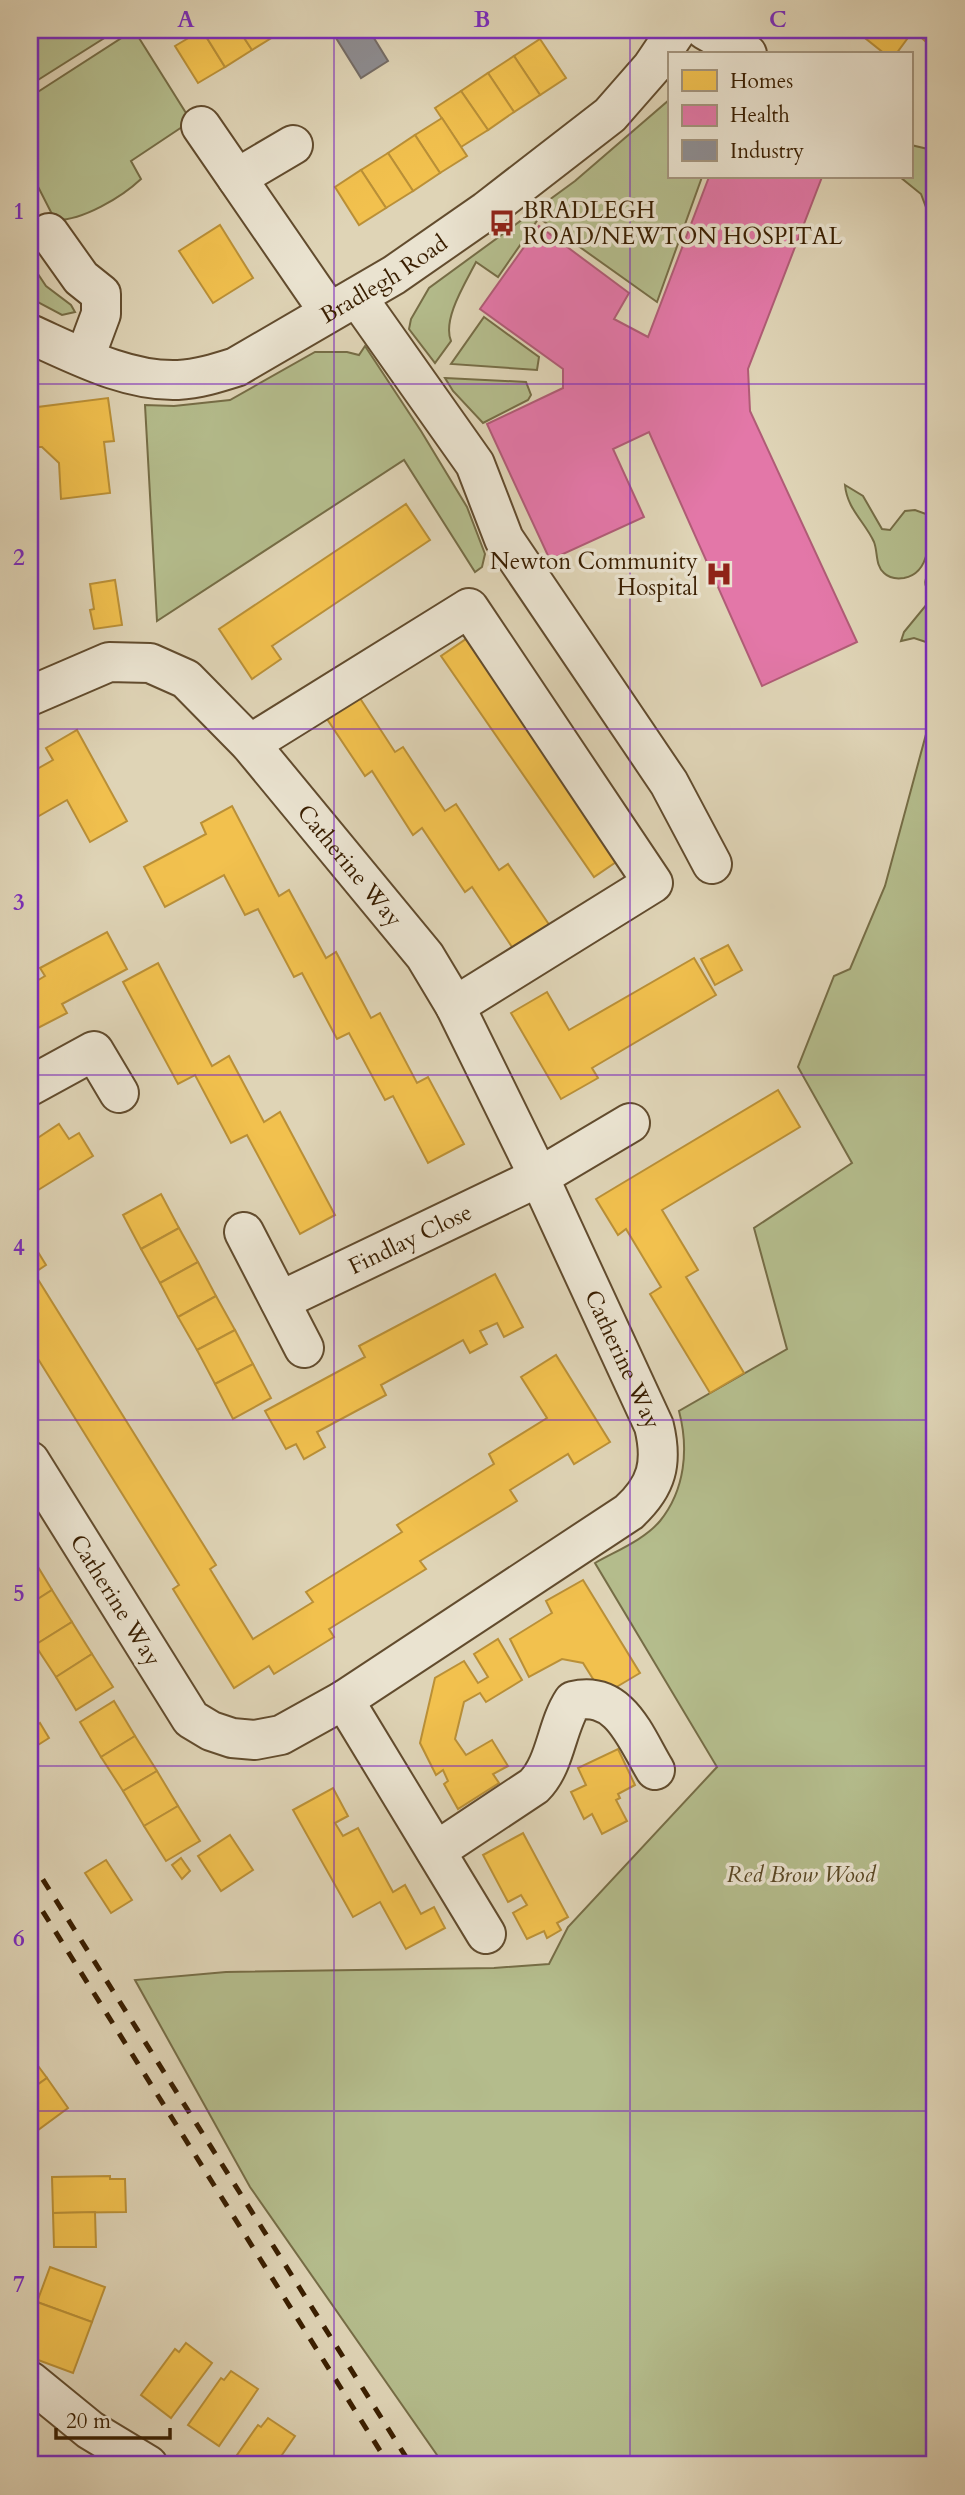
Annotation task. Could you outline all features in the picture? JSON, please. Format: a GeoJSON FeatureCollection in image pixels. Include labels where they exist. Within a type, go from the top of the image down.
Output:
{"type":"FeatureCollection","features":[{"type":"Feature","properties":{"kind":"street","name":"Bradlegh Road"},"geometry":{"type":"LineString","coordinates":[[30,334],[121,371],[157,379],[178,380],[214,375],[236,367],[343,305],[486,212],[610,115],[652,67],[677,30]]}},
{"type":"Feature","properties":{"kind":"street"},"geometry":{"type":"LineString","coordinates":[[705,30],[744,52]]}},
{"type":"Feature","properties":{"kind":"street"},"geometry":{"type":"LineString","coordinates":[[201,125],[237,178],[475,464],[504,539],[670,783],[712,864]]}},
{"type":"Feature","properties":{"kind":"street"},"geometry":{"type":"LineString","coordinates":[[237,178],[293,145]]}},
{"type":"Feature","properties":{"kind":"street"},"geometry":{"type":"LineString","coordinates":[[49,233],[81,278],[101,294],[101,314],[85,357]]}},
{"type":"Feature","properties":{"kind":"street"},"geometry":{"type":"LineString","coordinates":[[250,744],[469,608],[653,883],[456,1006]]}},
{"type":"Feature","properties":{"kind":"street","name":"Catherine Way"},"geometry":{"type":"LineString","coordinates":[[30,696],[109,662],[150,663],[186,679],[250,744],[425,956],[456,1006],[539,1177],[654,1426],[659,1445],[654,1479],[645,1497],[629,1512],[344,1700],[281,1735],[255,1740],[232,1738],[211,1731],[191,1719],[30,1461]]}},
{"type":"Feature","properties":{"kind":"street"},"geometry":{"type":"LineString","coordinates":[[30,1086],[94,1051],[119,1093]]}},
{"type":"Feature","properties":{"kind":"street","name":"Findlay Close"},"geometry":{"type":"LineString","coordinates":[[280,1301],[539,1177],[630,1123]]}},
{"type":"Feature","properties":{"kind":"street"},"geometry":{"type":"LineString","coordinates":[[244,1231],[304,1348]]}},
{"type":"Feature","properties":{"kind":"street"},"geometry":{"type":"LineString","coordinates":[[344,1700],[486,1934]]}},
{"type":"Feature","properties":{"kind":"street"},"geometry":{"type":"LineString","coordinates":[[436,1851],[534,1786],[544,1776],[565,1713],[573,1701],[596,1700],[619,1710],[656,1770]]}},
{"type":"Feature","properties":{"kind":"street"},"geometry":{"type":"LineString","coordinates":[[30,2381],[90,2430],[148,2465]]}},
{"type":"Feature","properties":{"kind":"green space"},"geometry":{"type":"Polygon","coordinates":[[[49,30],[117,30],[30,85],[30,42],[49,30]]]}},
{"type":"Feature","properties":{"kind":"green space"},"geometry":{"type":"Polygon","coordinates":[[[134,30],[191,121],[131,161],[141,179],[123,193],[101,207],[77,217],[55,220],[30,171],[30,97],[134,30]]]}},
{"type":"Feature","properties":{"kind":"green space"},"geometry":{"type":"Polygon","coordinates":[[[668,101],[668,178],[702,178],[657,302],[539,218],[498,277],[476,262],[452,312],[449,332],[451,341],[435,363],[409,329],[411,319],[429,288],[575,181],[668,101]]]}},
{"type":"Feature","properties":{"kind":"green space"},"geometry":{"type":"Polygon","coordinates":[[[912,145],[935,153],[935,418],[932,398],[930,218],[921,194],[901,178],[912,178],[912,145]]]}},
{"type":"Feature","properties":{"kind":"green space"},"geometry":{"type":"Polygon","coordinates":[[[30,262],[46,286],[71,305],[75,312],[62,315],[30,298],[30,262]]]}},
{"type":"Feature","properties":{"kind":"green space"},"geometry":{"type":"Polygon","coordinates":[[[484,317],[539,357],[537,370],[451,364],[484,317]]]}},
{"type":"Feature","properties":{"kind":"green space"},"geometry":{"type":"Polygon","coordinates":[[[365,346],[467,507],[485,554],[482,567],[475,572],[404,460],[157,621],[145,405],[174,406],[230,400],[315,352],[347,352],[359,355],[365,346]]]}},
{"type":"Feature","properties":{"kind":"green space"},"geometry":{"type":"Polygon","coordinates":[[[445,378],[526,382],[531,395],[528,400],[483,423],[453,391],[445,378]]]}},
{"type":"Feature","properties":{"kind":"green space"},"geometry":{"type":"Polygon","coordinates":[[[845,485],[863,496],[882,529],[890,530],[905,511],[915,510],[926,514],[927,552],[920,569],[913,575],[896,578],[881,570],[874,542],[849,501],[845,485]]]}},
{"type":"Feature","properties":{"kind":"green space"},"geometry":{"type":"Polygon","coordinates":[[[935,561],[935,645],[914,638],[901,641],[904,632],[932,598],[925,583],[935,561]]]}},
{"type":"Feature","properties":{"kind":"green space","name":"Red Brow Wood"},"geometry":{"type":"Polygon","coordinates":[[[935,701],[935,2465],[444,2465],[250,2187],[135,1980],[226,1972],[494,1968],[549,1964],[568,1927],[717,1767],[595,1563],[646,1534],[668,1509],[680,1483],[683,1469],[684,1440],[679,1411],[787,1349],[754,1228],[852,1163],[798,1067],[834,976],[850,969],[885,886],[935,701]]]}},
{"type":"Feature","properties":{"kind":"building: Homes"},"geometry":{"type":"Polygon","coordinates":[[[202,30],[225,67],[198,83],[175,46],[202,30]]]}},
{"type":"Feature","properties":{"kind":"building: Homes"},"geometry":{"type":"Polygon","coordinates":[[[202,30],[239,30],[252,50],[225,67],[202,30]]]}},
{"type":"Feature","properties":{"kind":"building: Homes"},"geometry":{"type":"Polygon","coordinates":[[[239,30],[276,30],[278,34],[252,50],[239,30]]]}},
{"type":"Feature","properties":{"kind":"building: Homes"},"geometry":{"type":"Polygon","coordinates":[[[872,30],[903,30],[910,35],[897,52],[882,52],[865,38],[872,30]]]}},
{"type":"Feature","properties":{"kind":"building: Homes"},"geometry":{"type":"Polygon","coordinates":[[[935,30],[935,50],[914,31],[935,30]]]}},
{"type":"Feature","properties":{"kind":"building: Homes"},"geometry":{"type":"Polygon","coordinates":[[[540,39],[566,78],[540,95],[514,56],[540,39]]]}},
{"type":"Feature","properties":{"kind":"building: Homes"},"geometry":{"type":"Polygon","coordinates":[[[514,56],[540,95],[514,112],[488,73],[514,56]]]}},
{"type":"Feature","properties":{"kind":"building: Homes"},"geometry":{"type":"Polygon","coordinates":[[[488,73],[514,112],[488,130],[461,91],[488,73]]]}},
{"type":"Feature","properties":{"kind":"building: Homes"},"geometry":{"type":"Polygon","coordinates":[[[461,91],[488,130],[461,147],[435,108],[461,91]]]}},
{"type":"Feature","properties":{"kind":"building: Homes"},"geometry":{"type":"Polygon","coordinates":[[[442,118],[467,156],[440,173],[415,135],[442,118]]]}},
{"type":"Feature","properties":{"kind":"building: Homes"},"geometry":{"type":"Polygon","coordinates":[[[415,135],[440,173],[413,191],[388,153],[415,135]]]}},
{"type":"Feature","properties":{"kind":"building: Homes"},"geometry":{"type":"Polygon","coordinates":[[[388,153],[413,191],[386,208],[361,170],[388,153]]]}},
{"type":"Feature","properties":{"kind":"building: Homes"},"geometry":{"type":"Polygon","coordinates":[[[361,170],[386,208],[359,225],[335,187],[361,170]]]}},
{"type":"Feature","properties":{"kind":"building: Homes"},"geometry":{"type":"Polygon","coordinates":[[[220,225],[253,278],[213,303],[179,251],[220,225]]]}},
{"type":"Feature","properties":{"kind":"building: Homes"},"geometry":{"type":"Polygon","coordinates":[[[108,398],[114,441],[104,442],[110,493],[61,499],[59,463],[42,447],[30,447],[30,408],[108,398]]]}},
{"type":"Feature","properties":{"kind":"building: Homes"},"geometry":{"type":"Polygon","coordinates":[[[406,504],[430,540],[272,646],[281,659],[252,679],[219,629],[406,504]]]}},
{"type":"Feature","properties":{"kind":"building: Homes"},"geometry":{"type":"Polygon","coordinates":[[[115,580],[122,625],[94,629],[90,610],[94,609],[90,584],[115,580]]]}},
{"type":"Feature","properties":{"kind":"building: Homes"},"geometry":{"type":"Polygon","coordinates":[[[466,639],[619,860],[594,877],[441,656],[466,639]]]}},
{"type":"Feature","properties":{"kind":"building: Homes"},"geometry":{"type":"Polygon","coordinates":[[[354,689],[395,752],[403,747],[445,811],[456,804],[499,870],[508,864],[550,926],[514,950],[472,887],[465,892],[422,828],[413,835],[372,771],[365,776],[321,710],[354,689]]]}},
{"type":"Feature","properties":{"kind":"building: Homes"},"geometry":{"type":"Polygon","coordinates":[[[77,730],[127,821],[90,842],[67,800],[30,821],[30,773],[53,760],[46,748],[77,730]]]}},
{"type":"Feature","properties":{"kind":"building: Homes"},"geometry":{"type":"Polygon","coordinates":[[[232,806],[279,896],[289,890],[326,958],[336,952],[371,1018],[380,1013],[417,1083],[428,1077],[464,1144],[428,1163],[393,1096],[385,1100],[349,1033],[337,1039],[302,973],[294,977],[258,909],[245,915],[224,875],[165,907],[144,867],[206,834],[201,823],[232,806]]]}},
{"type":"Feature","properties":{"kind":"building: Homes"},"geometry":{"type":"Polygon","coordinates":[[[107,932],[127,969],[62,1004],[67,1013],[30,1032],[30,985],[45,976],[40,968],[107,932]]]}},
{"type":"Feature","properties":{"kind":"building: Homes"},"geometry":{"type":"Polygon","coordinates":[[[728,945],[742,970],[715,985],[701,959],[728,945]]]}},
{"type":"Feature","properties":{"kind":"building: Homes"},"geometry":{"type":"Polygon","coordinates":[[[694,958],[716,995],[592,1068],[598,1078],[561,1099],[511,1013],[547,992],[569,1030],[694,958]]]}},
{"type":"Feature","properties":{"kind":"building: Homes"},"geometry":{"type":"Polygon","coordinates":[[[158,963],[212,1066],[229,1056],[264,1122],[280,1112],[335,1215],[300,1234],[247,1135],[231,1143],[195,1075],[178,1084],[123,982],[158,963]]]}},
{"type":"Feature","properties":{"kind":"building: Homes"},"geometry":{"type":"Polygon","coordinates":[[[778,1090],[800,1127],[662,1210],[698,1270],[686,1277],[744,1373],[710,1393],[650,1294],[661,1287],[626,1229],[618,1235],[596,1199],[778,1090]]]}},
{"type":"Feature","properties":{"kind":"building: Homes"},"geometry":{"type":"Polygon","coordinates":[[[59,1124],[69,1139],[79,1133],[93,1156],[30,1195],[30,1143],[59,1124]]]}},
{"type":"Feature","properties":{"kind":"building: Homes"},"geometry":{"type":"Polygon","coordinates":[[[161,1194],[179,1228],[141,1249],[123,1215],[161,1194]]]}},
{"type":"Feature","properties":{"kind":"building: Homes"},"geometry":{"type":"Polygon","coordinates":[[[179,1228],[198,1262],[160,1283],[141,1249],[179,1228]]]}},
{"type":"Feature","properties":{"kind":"building: Homes"},"geometry":{"type":"Polygon","coordinates":[[[30,1239],[46,1265],[34,1273],[216,1565],[210,1569],[253,1639],[313,1602],[306,1592],[402,1532],[397,1525],[494,1464],[489,1454],[547,1418],[521,1377],[556,1355],[610,1442],[574,1464],[568,1454],[510,1490],[517,1501],[420,1561],[426,1569],[329,1629],[334,1637],[274,1674],[269,1666],[234,1688],[173,1589],[179,1585],[30,1346],[30,1239]]]}},
{"type":"Feature","properties":{"kind":"building: Homes"},"geometry":{"type":"Polygon","coordinates":[[[198,1262],[216,1296],[178,1317],[160,1283],[198,1262]]]}},
{"type":"Feature","properties":{"kind":"building: Homes"},"geometry":{"type":"Polygon","coordinates":[[[495,1274],[523,1327],[504,1337],[497,1323],[480,1331],[487,1344],[470,1353],[463,1340],[381,1385],[386,1395],[317,1432],[325,1447],[304,1459],[296,1444],[286,1449],[265,1411],[365,1357],[359,1346],[495,1274]]]}},
{"type":"Feature","properties":{"kind":"building: Homes"},"geometry":{"type":"Polygon","coordinates":[[[216,1296],[235,1330],[197,1350],[178,1317],[216,1296]]]}},
{"type":"Feature","properties":{"kind":"building: Homes"},"geometry":{"type":"Polygon","coordinates":[[[235,1330],[253,1364],[215,1384],[197,1350],[235,1330]]]}},
{"type":"Feature","properties":{"kind":"building: Homes"},"geometry":{"type":"Polygon","coordinates":[[[253,1364],[271,1398],[233,1419],[215,1384],[253,1364]]]}},
{"type":"Feature","properties":{"kind":"building: Homes"},"geometry":{"type":"Polygon","coordinates":[[[32,1557],[52,1590],[30,1604],[30,1558],[32,1557]]]}},
{"type":"Feature","properties":{"kind":"building: Homes"},"geometry":{"type":"Polygon","coordinates":[[[583,1580],[640,1673],[603,1695],[583,1663],[562,1659],[529,1677],[510,1639],[552,1613],[546,1601],[583,1580]]]}},
{"type":"Feature","properties":{"kind":"building: Homes"},"geometry":{"type":"Polygon","coordinates":[[[52,1590],[72,1622],[35,1645],[30,1637],[30,1604],[52,1590]]]}},
{"type":"Feature","properties":{"kind":"building: Homes"},"geometry":{"type":"Polygon","coordinates":[[[72,1622],[92,1654],[56,1677],[35,1645],[72,1622]]]}},
{"type":"Feature","properties":{"kind":"building: Homes"},"geometry":{"type":"Polygon","coordinates":[[[498,1639],[522,1680],[486,1702],[480,1693],[464,1702],[455,1739],[466,1755],[492,1740],[508,1766],[493,1774],[499,1783],[458,1809],[444,1784],[448,1781],[443,1770],[436,1775],[420,1743],[435,1678],[464,1661],[478,1683],[488,1677],[474,1654],[498,1639]]]}},
{"type":"Feature","properties":{"kind":"building: Homes"},"geometry":{"type":"Polygon","coordinates":[[[92,1654],[113,1687],[76,1710],[56,1677],[92,1654]]]}},
{"type":"Feature","properties":{"kind":"building: Homes"},"geometry":{"type":"Polygon","coordinates":[[[114,1701],[135,1736],[101,1757],[80,1722],[114,1701]]]}},
{"type":"Feature","properties":{"kind":"building: Homes"},"geometry":{"type":"Polygon","coordinates":[[[40,1723],[49,1738],[30,1750],[30,1730],[40,1723]]]}},
{"type":"Feature","properties":{"kind":"building: Homes"},"geometry":{"type":"Polygon","coordinates":[[[135,1736],[157,1771],[123,1791],[101,1757],[135,1736]]]}},
{"type":"Feature","properties":{"kind":"building: Homes"},"geometry":{"type":"Polygon","coordinates":[[[618,1749],[635,1785],[618,1794],[620,1798],[616,1800],[627,1821],[602,1834],[592,1814],[584,1819],[571,1792],[586,1785],[578,1768],[618,1749]]]}},
{"type":"Feature","properties":{"kind":"building: Homes"},"geometry":{"type":"Polygon","coordinates":[[[157,1771],[178,1806],[144,1826],[123,1791],[157,1771]]]}},
{"type":"Feature","properties":{"kind":"building: Homes"},"geometry":{"type":"Polygon","coordinates":[[[333,1788],[348,1816],[335,1823],[343,1836],[358,1828],[393,1892],[405,1885],[421,1914],[434,1907],[445,1928],[406,1949],[380,1902],[353,1917],[293,1810],[333,1788]]]}},
{"type":"Feature","properties":{"kind":"building: Homes"},"geometry":{"type":"Polygon","coordinates":[[[178,1806],[200,1841],[166,1861],[144,1826],[178,1806]]]}},
{"type":"Feature","properties":{"kind":"building: Homes"},"geometry":{"type":"Polygon","coordinates":[[[523,1833],[568,1917],[557,1923],[561,1930],[547,1938],[544,1931],[527,1939],[513,1913],[527,1905],[521,1895],[508,1902],[483,1855],[523,1833]]]}},
{"type":"Feature","properties":{"kind":"building: Homes"},"geometry":{"type":"Polygon","coordinates":[[[230,1835],[253,1870],[221,1891],[198,1856],[230,1835]]]}},
{"type":"Feature","properties":{"kind":"building: Homes"},"geometry":{"type":"Polygon","coordinates":[[[181,1858],[190,1871],[182,1879],[172,1865],[181,1858]]]}},
{"type":"Feature","properties":{"kind":"building: Homes"},"geometry":{"type":"Polygon","coordinates":[[[106,1860],[132,1900],[111,1913],[85,1873],[106,1860]]]}},
{"type":"Feature","properties":{"kind":"building: Homes"},"geometry":{"type":"Polygon","coordinates":[[[30,2055],[47,2078],[30,2090],[30,2055]]]}},
{"type":"Feature","properties":{"kind":"building: Homes"},"geometry":{"type":"Polygon","coordinates":[[[47,2078],[68,2108],[34,2133],[30,2127],[30,2090],[47,2078]]]}},
{"type":"Feature","properties":{"kind":"building: Homes"},"geometry":{"type":"Polygon","coordinates":[[[110,2176],[110,2179],[125,2179],[126,2212],[53,2213],[52,2177],[110,2176]]]}},
{"type":"Feature","properties":{"kind":"building: Homes"},"geometry":{"type":"Polygon","coordinates":[[[95,2212],[96,2247],[54,2247],[53,2213],[95,2212]]]}},
{"type":"Feature","properties":{"kind":"building: Homes"},"geometry":{"type":"Polygon","coordinates":[[[50,2267],[105,2287],[92,2322],[37,2302],[50,2267]]]}},
{"type":"Feature","properties":{"kind":"building: Homes"},"geometry":{"type":"Polygon","coordinates":[[[37,2302],[92,2322],[73,2373],[30,2357],[30,2322],[37,2302]]]}},
{"type":"Feature","properties":{"kind":"building: Homes"},"geometry":{"type":"Polygon","coordinates":[[[186,2343],[212,2363],[171,2418],[141,2395],[175,2349],[179,2352],[186,2343]]]}},
{"type":"Feature","properties":{"kind":"building: Homes"},"geometry":{"type":"Polygon","coordinates":[[[231,2371],[258,2389],[219,2446],[188,2425],[221,2378],[224,2380],[231,2371]]]}},
{"type":"Feature","properties":{"kind":"building: Homes"},"geometry":{"type":"Polygon","coordinates":[[[268,2418],[295,2436],[275,2465],[230,2465],[258,2425],[261,2427],[268,2418]]]}},
{"type":"Feature","properties":{"kind":"building: Health"},"geometry":{"type":"Polygon","coordinates":[[[709,178],[822,178],[748,369],[750,411],[857,642],[762,686],[649,432],[613,449],[644,517],[550,560],[487,424],[563,388],[563,369],[480,309],[539,226],[629,293],[614,319],[648,337],[709,178]]]}},
{"type":"Feature","properties":{"kind":"building: Industry"},"geometry":{"type":"Polygon","coordinates":[[[331,30],[369,30],[388,61],[361,78],[331,30]]]}},
{"type":"Feature","properties":{"kind":"railway"},"geometry":{"type":"LineString","coordinates":[[30,1859],[411,2465]]}},
{"type":"Feature","properties":{"kind":"railway"},"geometry":{"type":"LineString","coordinates":[[30,1891],[389,2465]]}},
{"type":"Feature","properties":{"kind":"place","name":"BRADLEGH ROAD/NEWTON HOSPITAL"},"geometry":{"type":"Point","coordinates":[502,223]}},
{"type":"Feature","properties":{"kind":"place","name":"Newton Community Hospital"},"geometry":{"type":"Point","coordinates":[719,574]}}]}
